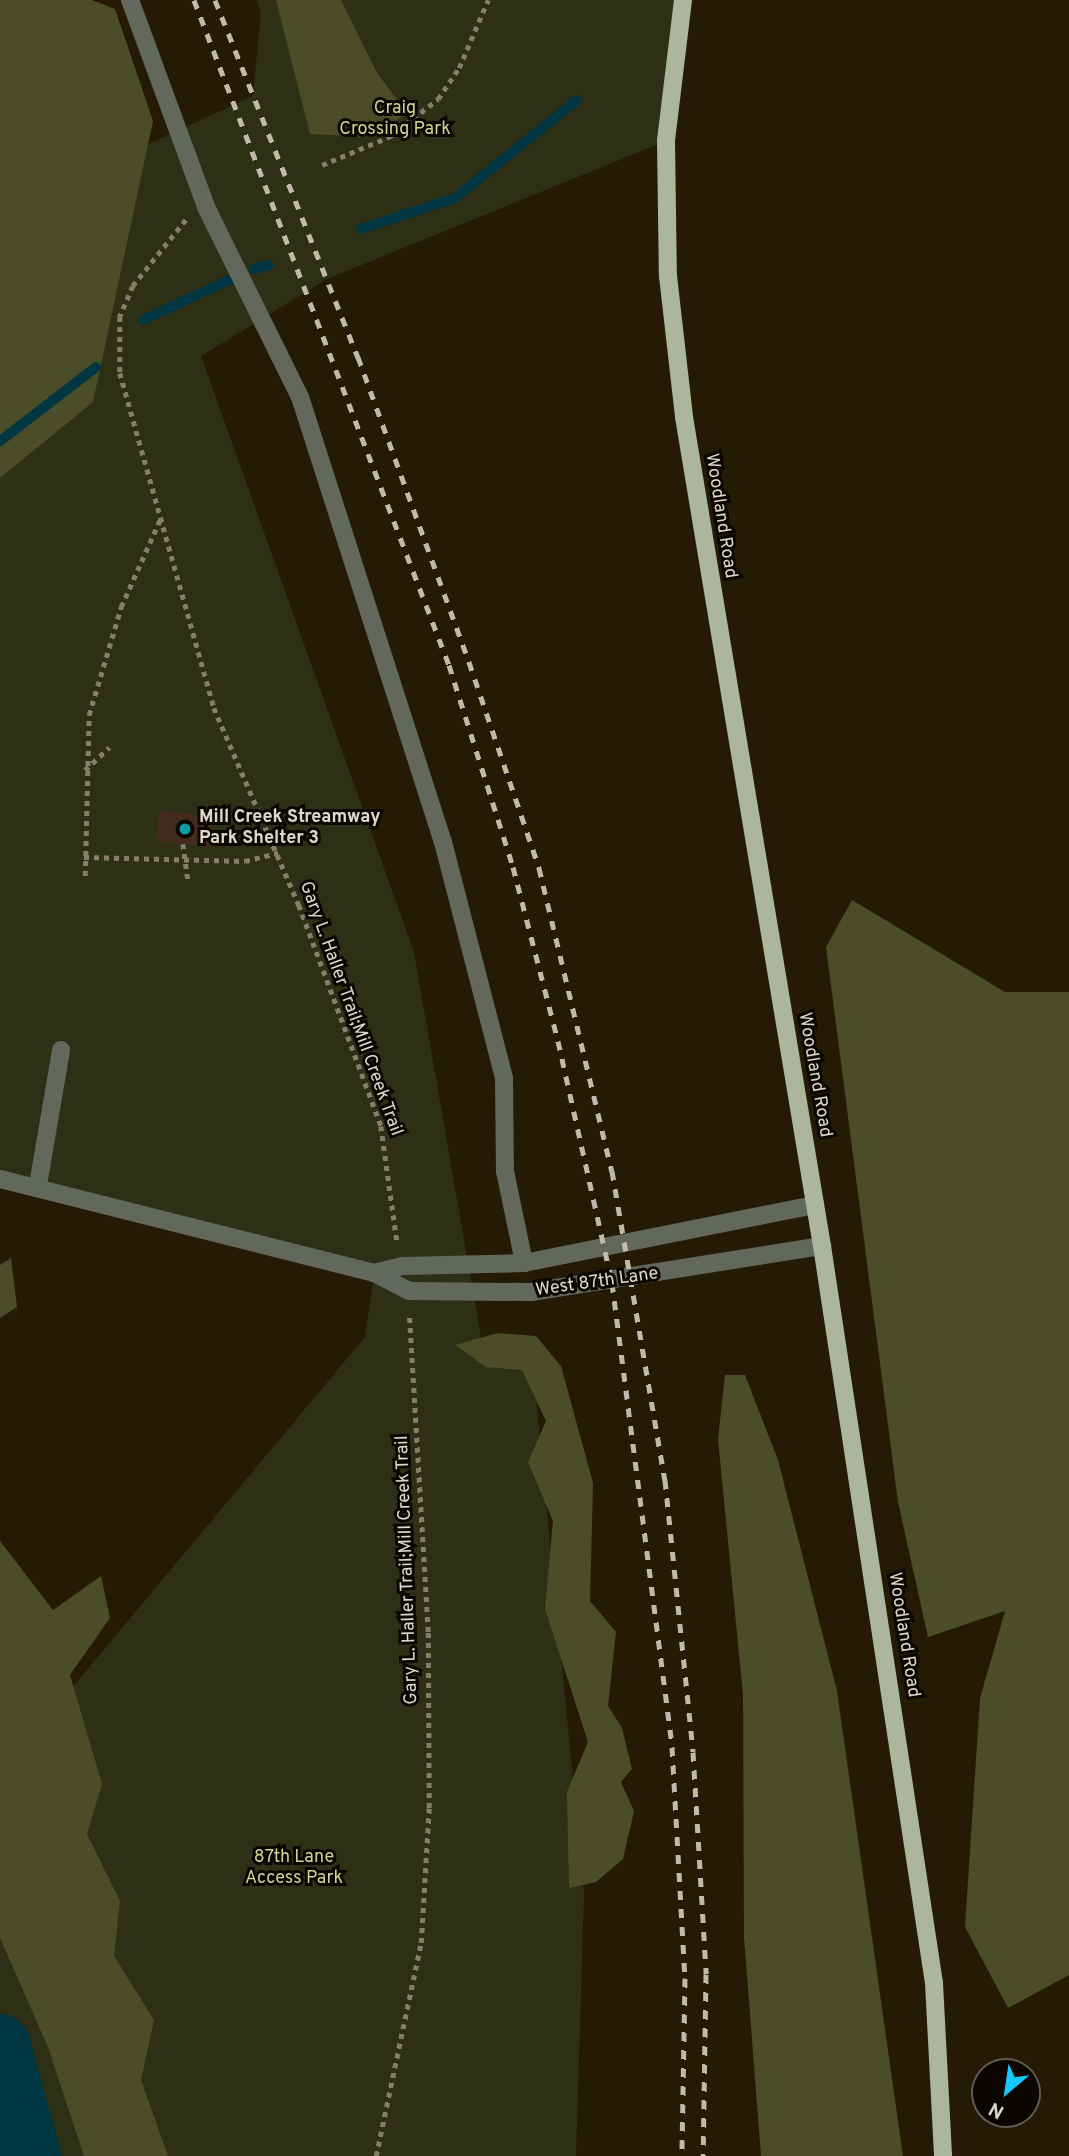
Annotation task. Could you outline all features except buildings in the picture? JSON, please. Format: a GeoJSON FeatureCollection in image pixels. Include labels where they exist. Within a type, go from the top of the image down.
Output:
{"type":"FeatureCollection","features":[{"type":"Feature","properties":{"kind":"main road","name":"Woodland Road"},"geometry":{"type":"LineString","coordinates":[[683,0],[666,141],[668,276],[732,727],[822,1246],[934,1983],[943,2156]]}},
{"type":"Feature","properties":{"kind":"street"},"geometry":{"type":"LineString","coordinates":[[130,0],[206,207],[300,397],[443,842],[504,1078],[505,1171],[524,1263]]}},
{"type":"Feature","properties":{"kind":"street"},"geometry":{"type":"LineString","coordinates":[[38,1185],[61,1050]]}},
{"type":"Feature","properties":{"kind":"street","name":"West 87th Lane"},"geometry":{"type":"LineString","coordinates":[[0,1178],[38,1185],[374,1273],[409,1291],[531,1292],[822,1246]]}},
{"type":"Feature","properties":{"kind":"street","name":"West 87th Lane"},"geometry":{"type":"LineString","coordinates":[[374,1273],[403,1266],[524,1263],[815,1205]]}},
{"type":"Feature","properties":{"kind":"path"},"geometry":{"type":"LineString","coordinates":[[322,165],[389,137],[438,99],[459,68],[488,0]]}},
{"type":"Feature","properties":{"kind":"path","name":"Gary L. Haller Trail;Mill Creek Trail"},"geometry":{"type":"LineString","coordinates":[[206,207],[148,260],[120,317],[120,373],[214,708],[278,853],[381,1126],[403,1266]]}},
{"type":"Feature","properties":{"kind":"path"},"geometry":{"type":"LineString","coordinates":[[85,876],[85,770],[101,665],[160,520]]}},
{"type":"Feature","properties":{"kind":"path"},"geometry":{"type":"LineString","coordinates":[[85,770],[109,748]]}},
{"type":"Feature","properties":{"kind":"path"},"geometry":{"type":"LineString","coordinates":[[183,844],[188,881]]}},
{"type":"Feature","properties":{"kind":"path"},"geometry":{"type":"LineString","coordinates":[[85,857],[187,862],[278,853]]}},
{"type":"Feature","properties":{"kind":"path","name":"Gary L. Haller Trail;Mill Creek Trail"},"geometry":{"type":"LineString","coordinates":[[376,2156],[421,1943],[429,1808],[428,1632],[409,1291]]}},
{"type":"Feature","properties":{"kind":"green space"},"geometry":{"type":"Polygon","coordinates":[[[0,0],[92,0],[115,9],[153,121],[93,402],[0,478],[0,0]]]}},
{"type":"Feature","properties":{"kind":"green space","name":"87th Lane Access Park"},"geometry":{"type":"Polygon","coordinates":[[[256,0],[683,0],[666,141],[327,279],[201,356],[414,952],[482,1343],[532,1356],[584,1894],[576,2156],[0,2156],[0,1774],[365,1337],[374,1274],[0,1179],[0,73],[142,147],[253,96],[261,12],[256,0]]]}},
{"type":"Feature","properties":{"kind":"green space","name":"Craig Crossing Park"},"geometry":{"type":"Polygon","coordinates":[[[276,0],[341,0],[377,73],[408,114],[365,137],[310,134],[276,0]]]}},
{"type":"Feature","properties":{"kind":"green space"},"geometry":{"type":"Polygon","coordinates":[[[852,900],[1005,992],[1069,992],[1069,1975],[1008,2008],[965,1927],[980,1698],[1005,1611],[928,1637],[898,1502],[826,947],[852,900]]]}},
{"type":"Feature","properties":{"kind":"green space"},"geometry":{"type":"Polygon","coordinates":[[[11,1258],[17,1307],[0,1318],[0,1265],[11,1258]]]}},
{"type":"Feature","properties":{"kind":"green space"},"geometry":{"type":"Polygon","coordinates":[[[498,1333],[536,1336],[561,1366],[593,1483],[590,1601],[616,1632],[608,1706],[622,1728],[632,1769],[621,1782],[634,1811],[623,1859],[596,1882],[569,1888],[567,1792],[588,1742],[545,1609],[553,1521],[528,1462],[546,1421],[522,1370],[486,1367],[455,1345],[498,1333]]]}},
{"type":"Feature","properties":{"kind":"green space"},"geometry":{"type":"Polygon","coordinates":[[[725,1375],[745,1375],[778,1460],[837,1691],[903,2156],[761,2156],[744,1937],[743,1695],[718,1439],[725,1375]]]}},
{"type":"Feature","properties":{"kind":"green space"},"geometry":{"type":"Polygon","coordinates":[[[0,1541],[53,1610],[101,1576],[110,1618],[70,1675],[102,1784],[87,1834],[120,1901],[114,1956],[154,2020],[141,2080],[168,2156],[84,2156],[48,2047],[0,1938],[0,1541]]]}},
{"type":"Feature","properties":{"kind":"waterway"},"geometry":{"type":"LineString","coordinates":[[361,229],[455,198],[577,100]]}},
{"type":"Feature","properties":{"kind":"waterway"},"geometry":{"type":"LineString","coordinates":[[254,269],[268,265]]}},
{"type":"Feature","properties":{"kind":"waterway"},"geometry":{"type":"LineString","coordinates":[[143,320],[231,279]]}},
{"type":"Feature","properties":{"kind":"waterway"},"geometry":{"type":"LineString","coordinates":[[0,441],[96,367]]}},
{"type":"Feature","properties":{"kind":"waterway"},"geometry":{"type":"LineString","coordinates":[[0,2044],[31,2156]]}},
{"type":"Feature","properties":{"kind":"railway"},"geometry":{"type":"LineString","coordinates":[[194,0],[449,665],[513,867],[558,1041],[612,1283],[672,1747],[685,1978],[682,2156]]}},
{"type":"Feature","properties":{"kind":"railway"},"geometry":{"type":"LineString","coordinates":[[215,0],[358,357],[469,662],[539,868],[612,1171],[665,1480],[693,1752],[706,1974],[703,2156]]}},
{"type":"Feature","properties":{"kind":"place","name":"Mill Creek Streamway Park Shelter 3"},"geometry":{"type":"Point","coordinates":[185,829]}}]}
